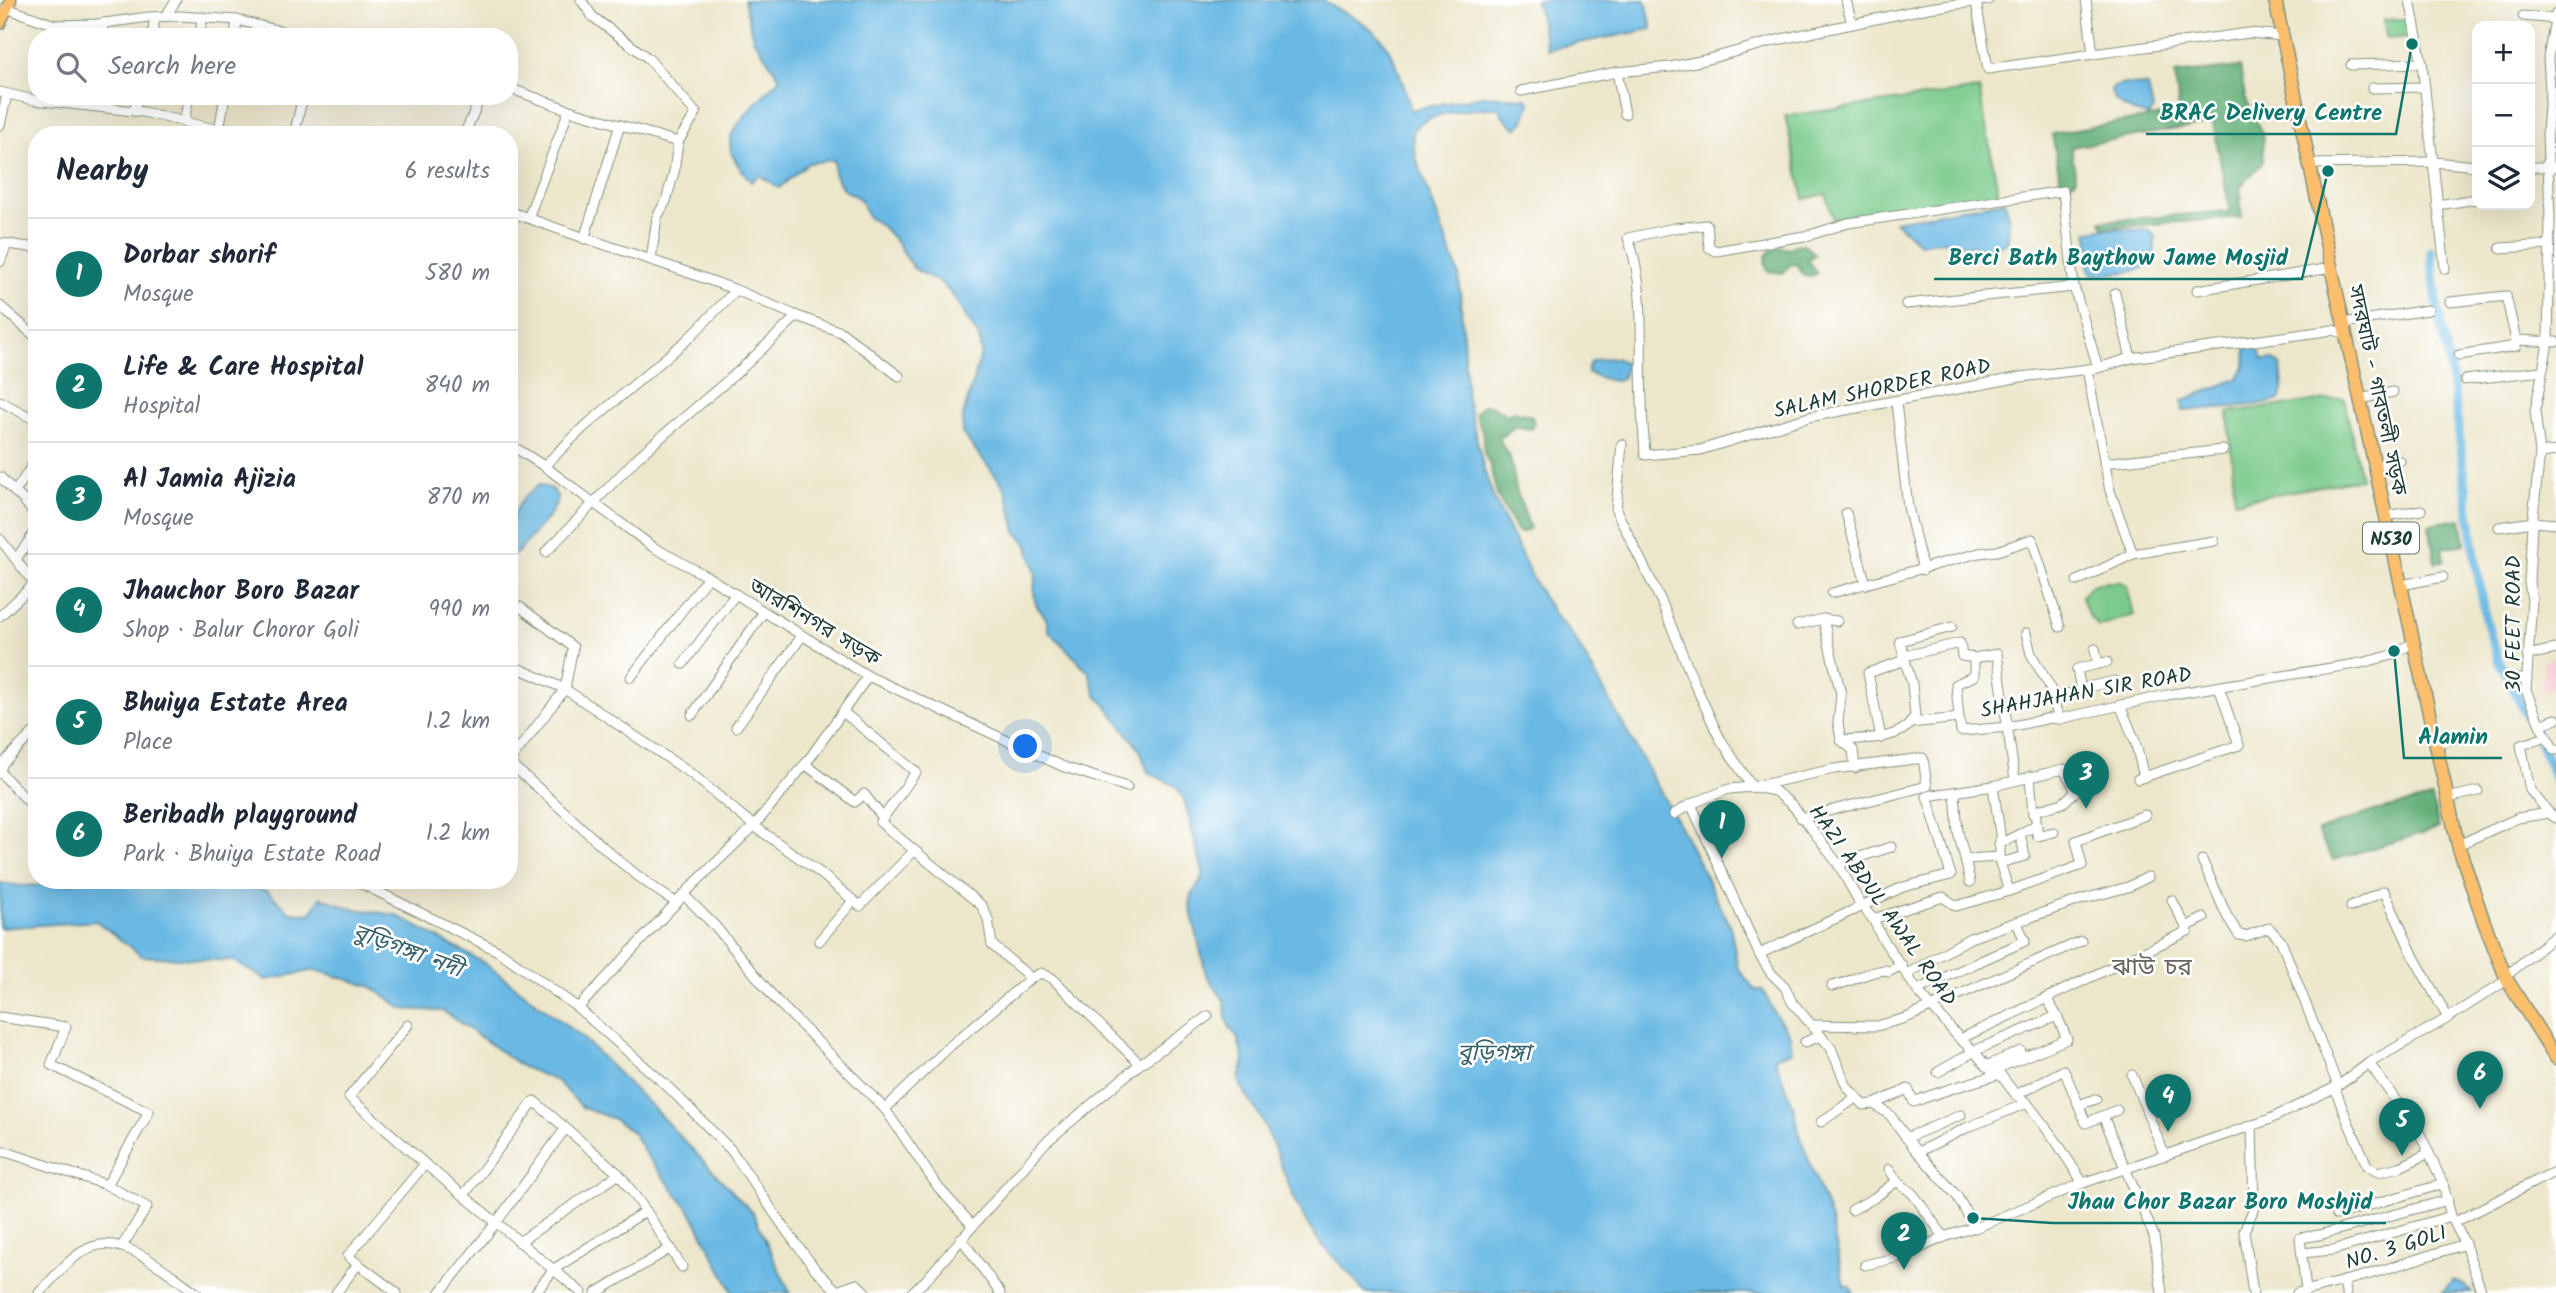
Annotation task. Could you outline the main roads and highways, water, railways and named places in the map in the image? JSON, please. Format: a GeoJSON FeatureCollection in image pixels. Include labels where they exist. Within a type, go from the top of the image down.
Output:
{"type":"FeatureCollection","features":[{"type":"Feature","properties":{"kind":"highway","name":"সদরঘাট - গাবতলী সড়ক"},"geometry":{"type":"LineString","coordinates":[[2275,0],[2458,845],[2484,922],[2507,978],[2556,1058]]}},
{"type":"Feature","properties":{"kind":"main road"},"geometry":{"type":"LineString","coordinates":[[0,24],[8,4]]}},
{"type":"Feature","properties":{"kind":"water","name":"বুড়িগঙ্গা"},"geometry":{"type":"Polygon","coordinates":[[[744,0],[1324,0],[1366,25],[1384,42],[1396,63],[1411,110],[1483,96],[1526,98],[1530,103],[1524,121],[1517,129],[1505,119],[1499,108],[1480,108],[1429,119],[1414,130],[1412,137],[1416,158],[1459,275],[1467,399],[1484,470],[1495,501],[1536,585],[1556,617],[1574,637],[1688,841],[1730,926],[1738,968],[1755,990],[1763,990],[1773,1011],[1790,1035],[1792,1051],[1774,1057],[1831,1220],[1844,1285],[1850,1287],[1854,1293],[1364,1293],[1324,1247],[1303,1217],[1266,1127],[1239,1080],[1244,1061],[1237,1036],[1226,1017],[1225,1002],[1206,974],[1190,906],[1203,872],[1184,799],[1176,786],[1148,772],[1140,750],[1096,696],[1089,672],[1049,631],[1046,618],[1036,605],[1036,573],[1027,543],[1016,532],[1003,485],[962,433],[963,416],[981,354],[979,337],[951,293],[941,283],[913,268],[898,244],[882,226],[868,217],[860,199],[843,189],[834,173],[834,160],[808,163],[779,188],[759,175],[751,182],[735,159],[731,149],[731,136],[750,109],[780,78],[753,38],[744,0]]]}},
{"type":"Feature","properties":{"kind":"water"},"geometry":{"type":"Polygon","coordinates":[[[1536,0],[1646,0],[1652,29],[1547,49],[1536,0]]]}},
{"type":"Feature","properties":{"kind":"water"},"geometry":{"type":"Polygon","coordinates":[[[2125,84],[2148,86],[2153,110],[2149,116],[2131,111],[2113,97],[2113,87],[2125,84]]]}},
{"type":"Feature","properties":{"kind":"water"},"geometry":{"type":"Polygon","coordinates":[[[2005,201],[2009,221],[2008,242],[1997,246],[1975,247],[1942,242],[1920,244],[1895,221],[2005,201]]]}},
{"type":"Feature","properties":{"kind":"water"},"geometry":{"type":"Polygon","coordinates":[[[2100,229],[2149,230],[2155,236],[2152,265],[2130,272],[2093,275],[2088,267],[2092,260],[2087,232],[2100,229]]]}},
{"type":"Feature","properties":{"kind":"water"},"geometry":{"type":"Polygon","coordinates":[[[2246,348],[2258,348],[2263,360],[2274,360],[2281,365],[2283,390],[2280,400],[2265,404],[2183,411],[2182,401],[2237,379],[2245,367],[2246,348]]]}},
{"type":"Feature","properties":{"kind":"water"},"geometry":{"type":"Polygon","coordinates":[[[1616,358],[1625,364],[1622,378],[1617,381],[1588,373],[1592,361],[1616,358]]]}},
{"type":"Feature","properties":{"kind":"water"},"geometry":{"type":"Polygon","coordinates":[[[539,485],[553,489],[558,499],[550,515],[518,552],[518,506],[530,491],[539,485]]]}},
{"type":"Feature","properties":{"kind":"water","name":"বুড়িগঙ্গা নদী"},"geometry":{"type":"Polygon","coordinates":[[[0,883],[28,886],[28,889],[258,889],[267,891],[290,912],[310,914],[321,897],[349,908],[396,915],[486,964],[583,1038],[753,1213],[790,1293],[733,1293],[692,1213],[647,1156],[633,1133],[614,1119],[583,1108],[557,1081],[523,1067],[443,1011],[403,1009],[370,986],[316,970],[266,980],[234,961],[142,956],[96,921],[0,928],[0,883]]]}},
{"type":"Feature","properties":{"kind":"water"},"geometry":{"type":"Polygon","coordinates":[[[2453,1280],[2464,1285],[2472,1293],[2442,1293],[2453,1280]]]}},
{"type":"Feature","properties":{"kind":"waterway"},"geometry":{"type":"LineString","coordinates":[[2431,251],[2486,620],[2498,659],[2538,737],[2556,780]]}},
{"type":"Feature","properties":{"kind":"place","name":"BRAC Delivery Centre"},"geometry":{"type":"Point","coordinates":[2412,44]}},
{"type":"Feature","properties":{"kind":"place","name":"Berci Bath Baythow Jame Mosjid"},"geometry":{"type":"Point","coordinates":[2328,171]}},
{"type":"Feature","properties":{"kind":"place","name":"Alamin"},"geometry":{"type":"Point","coordinates":[2394,651]}},
{"type":"Feature","properties":{"kind":"place","name":"Al Jamia Ajizia"},"geometry":{"type":"Point","coordinates":[2086,809]}},
{"type":"Feature","properties":{"kind":"place","name":"Dorbar shorif"},"geometry":{"type":"Point","coordinates":[1722,858]}},
{"type":"Feature","properties":{"kind":"place","name":"Beribadh playground"},"geometry":{"type":"Point","coordinates":[2480,1109]}},
{"type":"Feature","properties":{"kind":"place","name":"Jhauchor Boro Bazar"},"geometry":{"type":"Point","coordinates":[2168,1132]}},
{"type":"Feature","properties":{"kind":"place","name":"Bhuiya Estate Area"},"geometry":{"type":"Point","coordinates":[2402,1156]}},
{"type":"Feature","properties":{"kind":"place","name":"Jhau Chor Bazar Boro Moshjid"},"geometry":{"type":"Point","coordinates":[1973,1218]}},
{"type":"Feature","properties":{"kind":"place","name":"Life & Care Hospital"},"geometry":{"type":"Point","coordinates":[1904,1270]}},
{"type":"Feature","properties":{"kind":"district","name":"ঝাউ চর"},"geometry":{"type":"Point","coordinates":[2152,967]}}]}
